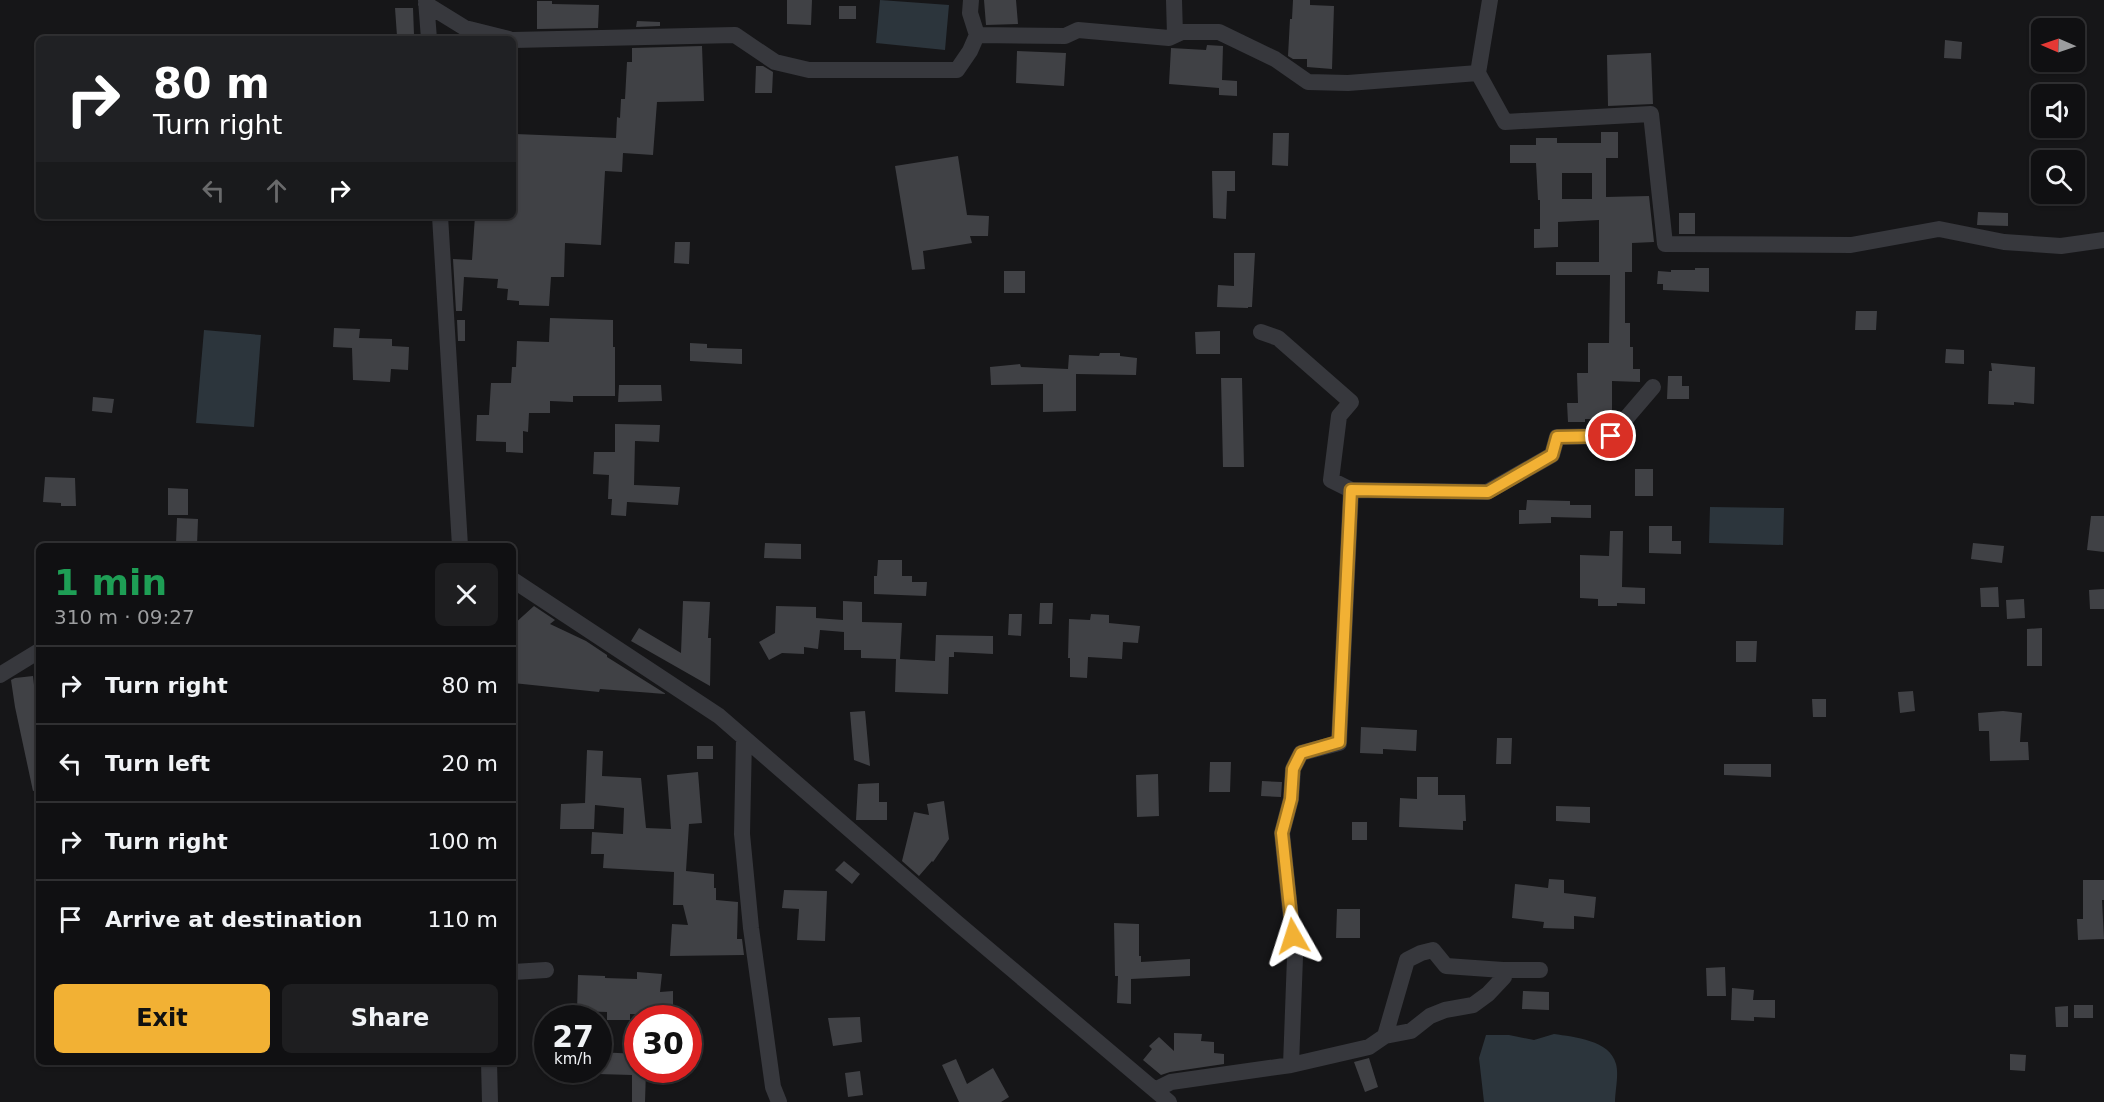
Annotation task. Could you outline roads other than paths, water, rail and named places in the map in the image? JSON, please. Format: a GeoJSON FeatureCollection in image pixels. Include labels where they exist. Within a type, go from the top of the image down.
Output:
{"type":"FeatureCollection","features":[{"type":"Feature","properties":{"kind":"street"},"geometry":{"type":"LineString","coordinates":[[516,40],[735,35],[775,62],[809,70],[957,70],[970,51],[977,34],[970,12],[971,0]]}},
{"type":"Feature","properties":{"kind":"street"},"geometry":{"type":"LineString","coordinates":[[1174,0],[1175,35]]}},
{"type":"Feature","properties":{"kind":"street"},"geometry":{"type":"LineString","coordinates":[[1490,0],[1478,73],[1504,123],[1651,114],[1665,244],[1851,245],[1939,230],[2027,244],[2061,246],[2104,240]]}},
{"type":"Feature","properties":{"kind":"street"},"geometry":{"type":"LineString","coordinates":[[426,2],[429,36]]}},
{"type":"Feature","properties":{"kind":"street"},"geometry":{"type":"LineString","coordinates":[[426,2],[465,28],[496,36]]}},
{"type":"Feature","properties":{"kind":"street"},"geometry":{"type":"LineString","coordinates":[[977,34],[1065,36],[1078,30],[1169,39],[1182,32],[1220,32],[1275,59],[1308,82],[1348,83],[1478,73]]}},
{"type":"Feature","properties":{"kind":"street"},"geometry":{"type":"LineString","coordinates":[[440,219],[460,543]]}},
{"type":"Feature","properties":{"kind":"street"},"geometry":{"type":"LineString","coordinates":[[1261,332],[1278,338],[1351,402],[1339,416],[1331,480],[1351,490],[1488,492],[1552,455],[1557,437],[1611,436],[1653,387]]}},
{"type":"Feature","properties":{"kind":"street"},"geometry":{"type":"LineString","coordinates":[[1291,1065],[1295,957],[1282,833],[1291,799],[1293,769],[1301,753],[1339,742],[1351,490]]}},
{"type":"Feature","properties":{"kind":"street"},"geometry":{"type":"LineString","coordinates":[[516,582],[718,716],[1169,1102]]}},
{"type":"Feature","properties":{"kind":"street"},"geometry":{"type":"LineString","coordinates":[[0,675],[36,653]]}},
{"type":"Feature","properties":{"kind":"street"},"geometry":{"type":"LineString","coordinates":[[744,738],[743,846],[751,928],[773,1087],[779,1102]]}},
{"type":"Feature","properties":{"kind":"street"},"geometry":{"type":"LineString","coordinates":[[1385,1036],[1407,960],[1421,953],[1433,950],[1446,966],[1540,970]]}},
{"type":"Feature","properties":{"kind":"street"},"geometry":{"type":"LineString","coordinates":[[516,972],[546,970]]}},
{"type":"Feature","properties":{"kind":"street"},"geometry":{"type":"LineString","coordinates":[[1155,1090],[1171,1082],[1291,1065],[1369,1047],[1385,1036],[1411,1031],[1430,1016],[1445,1010],[1473,1005],[1488,994],[1504,977],[1503,970]]}},
{"type":"Feature","properties":{"kind":"street"},"geometry":{"type":"LineString","coordinates":[[489,1065],[490,1102]]}}]}
